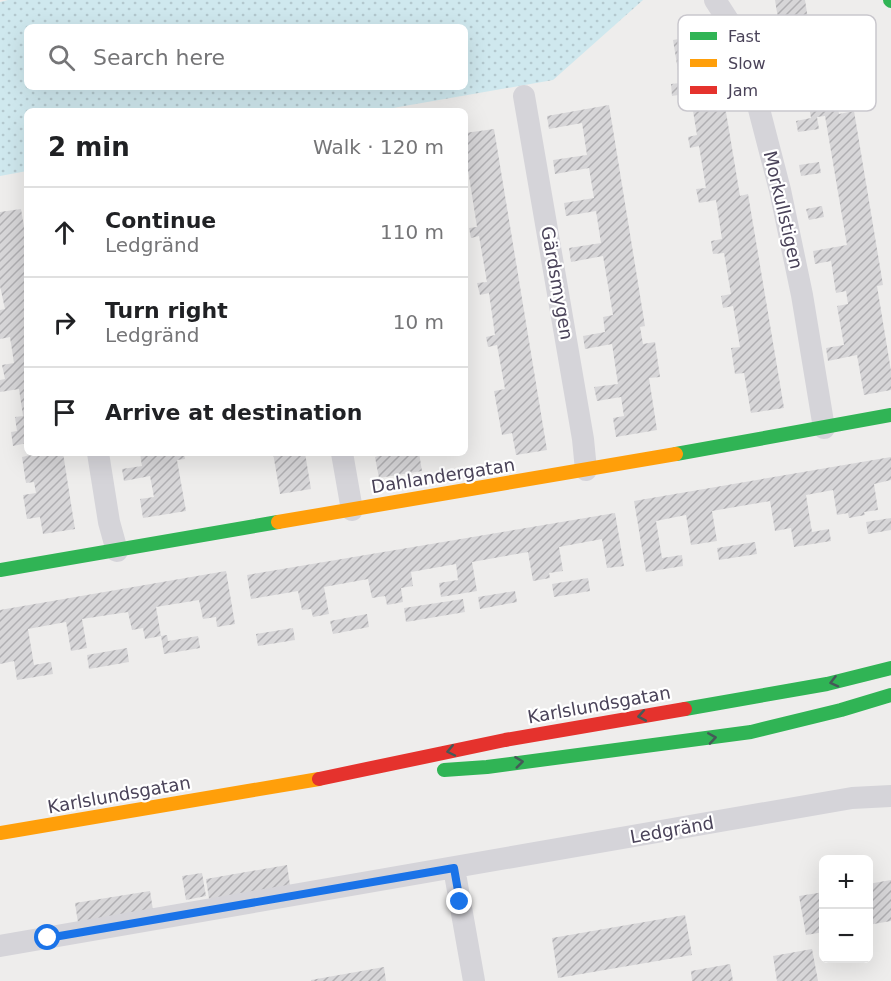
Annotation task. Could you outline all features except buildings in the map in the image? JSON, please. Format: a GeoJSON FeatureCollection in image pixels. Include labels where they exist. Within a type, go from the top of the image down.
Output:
{"type":"FeatureCollection","features":[{"type":"Feature","properties":{"kind":"main road","name":"Dahlandergatan"},"geometry":{"type":"LineString","coordinates":[[0,570],[891,416]]}},
{"type":"Feature","properties":{"kind":"main road","name":"Karlslundsgatan"},"geometry":{"type":"LineString","coordinates":[[0,833],[314,780],[505,740],[826,684],[891,668]]}},
{"type":"Feature","properties":{"kind":"main road","name":"Karlslundsgatan"},"geometry":{"type":"LineString","coordinates":[[314,780],[509,764],[684,742],[751,732],[891,695]]}},
{"type":"Feature","properties":{"kind":"street","name":"Morkullstigen"},"geometry":{"type":"LineString","coordinates":[[715,0],[725,15]]}},
{"type":"Feature","properties":{"kind":"street","name":"Gärdsmygen"},"geometry":{"type":"LineString","coordinates":[[524,96],[583,439],[586,470]]}},
{"type":"Feature","properties":{"kind":"street","name":"Morkullstigen"},"geometry":{"type":"LineString","coordinates":[[759,111],[780,190],[802,295],[824,428]]}},
{"type":"Feature","properties":{"kind":"street"},"geometry":{"type":"LineString","coordinates":[[98,456],[109,522],[117,551]]}},
{"type":"Feature","properties":{"kind":"street"},"geometry":{"type":"LineString","coordinates":[[343,456],[352,510]]}},
{"type":"Feature","properties":{"kind":"street","name":"Ledgränd"},"geometry":{"type":"LineString","coordinates":[[0,946],[852,798],[891,796]]}},
{"type":"Feature","properties":{"kind":"street"},"geometry":{"type":"LineString","coordinates":[[454,868],[474,981]]}},
{"type":"Feature","properties":{"kind":"shaded area"},"geometry":{"type":"Polygon","coordinates":[[[8,0],[643,0],[553,80],[393,108],[24,108],[24,172],[0,176],[0,2],[8,0]]]}},
{"type":"Feature","properties":{"kind":"traffic: fast"},"geometry":{"type":"LineString","coordinates":[[676,454],[891,415]]}},
{"type":"Feature","properties":{"kind":"traffic: fast"},"geometry":{"type":"LineString","coordinates":[[0,570],[278,522]]}},
{"type":"Feature","properties":{"kind":"traffic: fast"},"geometry":{"type":"LineString","coordinates":[[685,709],[827,684],[891,668]]}},
{"type":"Feature","properties":{"kind":"traffic: fast"},"geometry":{"type":"LineString","coordinates":[[444,770],[487,767],[751,732],[891,695]]}},
{"type":"Feature","properties":{"kind":"traffic: slow"},"geometry":{"type":"LineString","coordinates":[[278,522],[676,454]]}},
{"type":"Feature","properties":{"kind":"traffic: slow"},"geometry":{"type":"LineString","coordinates":[[0,833],[319,779]]}},
{"type":"Feature","properties":{"kind":"traffic: jam"},"geometry":{"type":"LineString","coordinates":[[319,779],[505,740],[685,709]]}},
{"type":"Feature","properties":{"kind":"route"},"geometry":{"type":"LineString","coordinates":[[48,938],[454,868],[460,902]]}}]}
